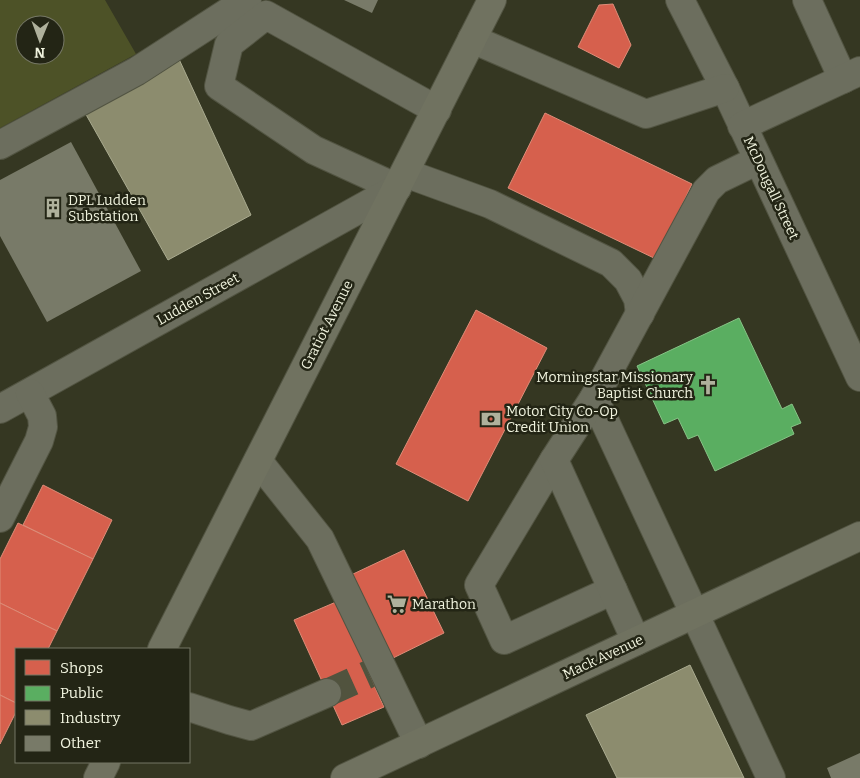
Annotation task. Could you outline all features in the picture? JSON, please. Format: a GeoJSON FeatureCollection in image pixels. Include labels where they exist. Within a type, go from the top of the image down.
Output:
{"type":"FeatureCollection","features":[{"type":"Feature","properties":{"kind":"main road","name":"Gratiot Avenue"},"geometry":{"type":"LineString","coordinates":[[163,648],[492,0]]}},
{"type":"Feature","properties":{"kind":"main road","name":"Mack Avenue"},"geometry":{"type":"LineString","coordinates":[[346,778],[860,536]]}},
{"type":"Feature","properties":{"kind":"main road"},"geometry":{"type":"LineString","coordinates":[[98,778],[106,763]]}},
{"type":"Feature","properties":{"kind":"street"},"geometry":{"type":"LineString","coordinates":[[0,144],[137,71],[247,0]]}},
{"type":"Feature","properties":{"kind":"street","name":"McDougall Street"},"geometry":{"type":"LineString","coordinates":[[680,0],[725,88],[860,377]]}},
{"type":"Feature","properties":{"kind":"street"},"geometry":{"type":"LineString","coordinates":[[742,126],[851,75],[807,0]]}},
{"type":"Feature","properties":{"kind":"street"},"geometry":{"type":"LineString","coordinates":[[437,110],[266,15],[230,44],[219,86],[314,150],[401,180],[490,204],[611,263],[628,280],[638,299],[640,314]]}},
{"type":"Feature","properties":{"kind":"street"},"geometry":{"type":"LineString","coordinates":[[472,39],[646,114],[725,88]]}},
{"type":"Feature","properties":{"kind":"street"},"geometry":{"type":"LineString","coordinates":[[613,590],[504,640],[479,585],[554,460],[594,398],[706,191],[717,180],[758,160]]}},
{"type":"Feature","properties":{"kind":"street","name":"Ludden Street"},"geometry":{"type":"LineString","coordinates":[[0,409],[401,180]]}},
{"type":"Feature","properties":{"kind":"street"},"geometry":{"type":"LineString","coordinates":[[0,518],[43,427],[42,416],[30,392]]}},
{"type":"Feature","properties":{"kind":"street"},"geometry":{"type":"LineString","coordinates":[[594,398],[771,778]]}},
{"type":"Feature","properties":{"kind":"street"},"geometry":{"type":"LineString","coordinates":[[554,460],[636,641]]}},
{"type":"Feature","properties":{"kind":"street"},"geometry":{"type":"LineString","coordinates":[[258,461],[320,539],[376,670],[419,744]]}},
{"type":"Feature","properties":{"kind":"street"},"geometry":{"type":"LineString","coordinates":[[190,706],[251,726],[327,693]]}},
{"type":"Feature","properties":{"kind":"green space"},"geometry":{"type":"Polygon","coordinates":[[[0,0],[105,0],[136,54],[0,128],[0,0]]]}},
{"type":"Feature","properties":{"kind":"building: Shops"},"geometry":{"type":"Polygon","coordinates":[[[613,4],[631,45],[619,68],[578,47],[599,5],[613,4]]]}},
{"type":"Feature","properties":{"kind":"building: Shops"},"geometry":{"type":"Polygon","coordinates":[[[545,113],[692,184],[656,259],[508,188],[545,113]]]}},
{"type":"Feature","properties":{"kind":"building: Shops"},"geometry":{"type":"Polygon","coordinates":[[[476,310],[547,348],[468,501],[396,464],[476,310]]]}},
{"type":"Feature","properties":{"kind":"building: Shops"},"geometry":{"type":"Polygon","coordinates":[[[43,485],[112,520],[93,559],[23,525],[43,485]]]}},
{"type":"Feature","properties":{"kind":"building: Shops"},"geometry":{"type":"Polygon","coordinates":[[[18,523],[93,559],[57,631],[0,603],[0,559],[18,523]]]}},
{"type":"Feature","properties":{"kind":"building: Shops"},"geometry":{"type":"Polygon","coordinates":[[[404,550],[444,633],[391,659],[351,575],[404,550]]]}},
{"type":"Feature","properties":{"kind":"building: Shops"},"geometry":{"type":"Polygon","coordinates":[[[336,602],[384,707],[342,725],[294,620],[336,602]]]}},
{"type":"Feature","properties":{"kind":"building: Shops"},"geometry":{"type":"Polygon","coordinates":[[[0,603],[57,631],[48,648],[15,648],[15,702],[0,695],[0,603]]]}},
{"type":"Feature","properties":{"kind":"building: Shops"},"geometry":{"type":"Polygon","coordinates":[[[0,695],[15,702],[15,714],[0,744],[0,695]]]}},
{"type":"Feature","properties":{"kind":"building: Public","name":"Morningstar Missionary Baptist Church"},"geometry":{"type":"Polygon","coordinates":[[[739,318],[782,409],[792,404],[801,423],[791,427],[794,434],[715,471],[698,435],[688,439],[678,418],[664,424],[637,366],[739,318]]]}},
{"type":"Feature","properties":{"kind":"building: Industry"},"geometry":{"type":"Polygon","coordinates":[[[178,57],[251,215],[168,260],[84,111],[178,57]]]}},
{"type":"Feature","properties":{"kind":"building: Industry"},"geometry":{"type":"Polygon","coordinates":[[[690,665],[744,778],[617,778],[586,715],[690,665]]]}},
{"type":"Feature","properties":{"kind":"building: Other"},"geometry":{"type":"Polygon","coordinates":[[[344,0],[378,0],[372,13],[344,0]]]}},
{"type":"Feature","properties":{"kind":"building: Other","name":"DPL Ludden Substation"},"geometry":{"type":"Polygon","coordinates":[[[71,142],[141,271],[47,322],[0,236],[0,180],[71,142]]]}},
{"type":"Feature","properties":{"kind":"building: Other"},"geometry":{"type":"Polygon","coordinates":[[[860,753],[860,778],[831,778],[827,768],[860,753]]]}},
{"type":"Feature","properties":{"kind":"tunnel"},"geometry":{"type":"LineString","coordinates":[[327,693],[369,674]]}},
{"type":"Feature","properties":{"kind":"place","name":"DPL Ludden Substation"},"geometry":{"type":"Point","coordinates":[53,208]}},
{"type":"Feature","properties":{"kind":"place","name":"Morningstar Missionary Baptist Church"},"geometry":{"type":"Point","coordinates":[708,385]}},
{"type":"Feature","properties":{"kind":"place","name":"Motor City Co-Op Credit Union"},"geometry":{"type":"Point","coordinates":[491,419]}},
{"type":"Feature","properties":{"kind":"place","name":"Marathon"},"geometry":{"type":"Point","coordinates":[397,604]}}]}
